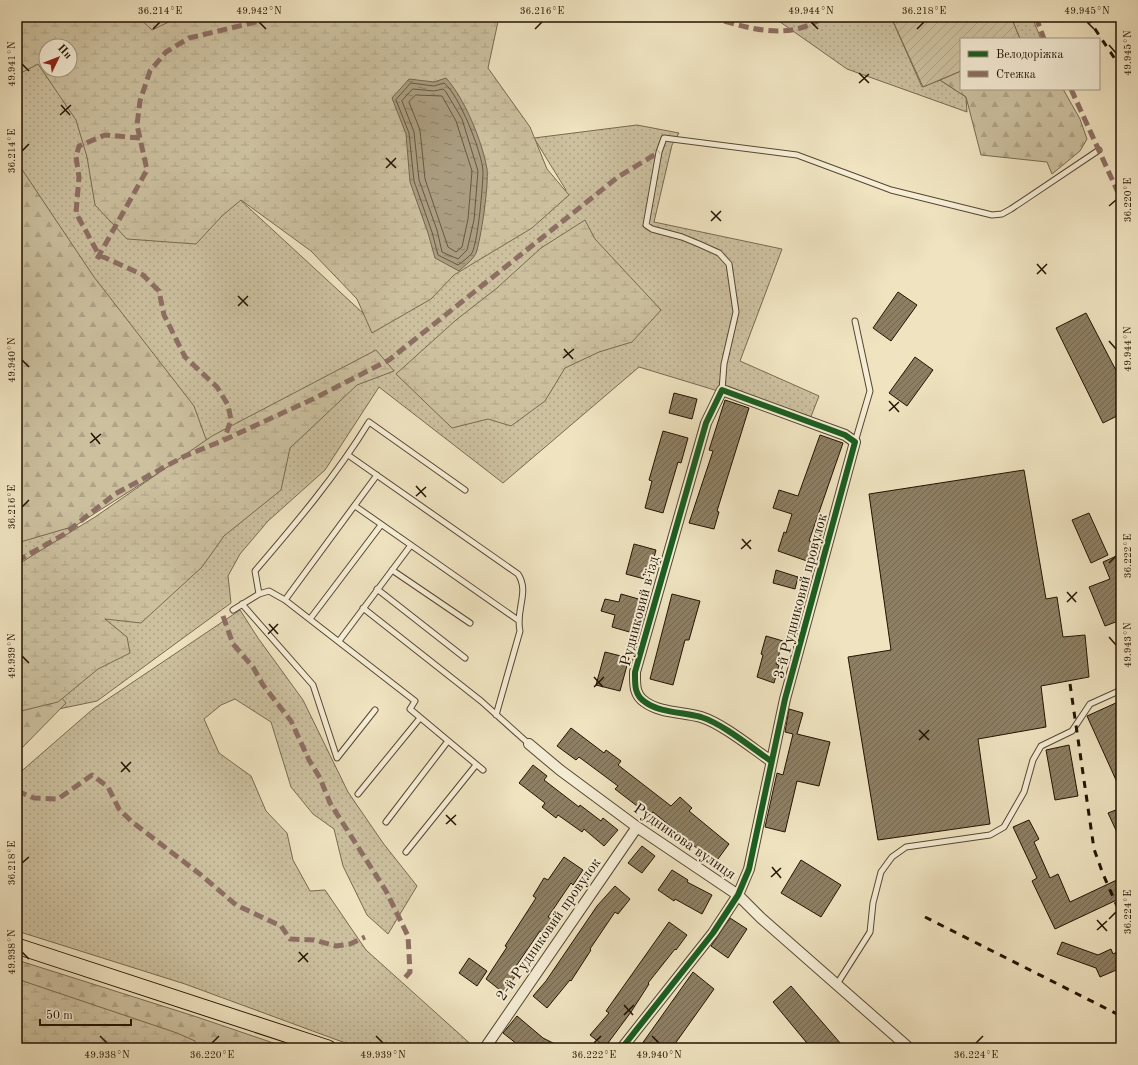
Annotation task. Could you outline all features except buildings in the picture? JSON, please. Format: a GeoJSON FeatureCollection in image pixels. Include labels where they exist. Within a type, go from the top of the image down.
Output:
{"type":"FeatureCollection","features":[{"type":"Feature","properties":{"kind":"main road"},"geometry":{"type":"LineString","coordinates":[[17,946],[328,1048]]}},
{"type":"Feature","properties":{"kind":"street"},"geometry":{"type":"LineString","coordinates":[[722,390],[844,435],[855,442]]}},
{"type":"Feature","properties":{"kind":"street","name":"Рудниковий в’їзд"},"geometry":{"type":"LineString","coordinates":[[722,390],[706,423],[635,672],[635,684],[637,694],[644,702],[653,707],[702,718],[732,734],[771,761]]}},
{"type":"Feature","properties":{"kind":"street","name":"3-й Рудниковий провулок"},"geometry":{"type":"LineString","coordinates":[[622,1048],[713,933],[738,895],[749,869],[785,699],[855,442]]}},
{"type":"Feature","properties":{"kind":"street","name":"Рудникова вулиця"},"geometry":{"type":"LineString","coordinates":[[529,744],[560,770],[637,826],[738,895],[761,918],[904,1045]]}},
{"type":"Feature","properties":{"kind":"street","name":"2-й Рудниковий провулок"},"geometry":{"type":"LineString","coordinates":[[485,1048],[637,826]]}},
{"type":"Feature","properties":{"kind":"lane"},"geometry":{"type":"LineString","coordinates":[[722,390],[724,364],[736,312],[729,264],[719,254],[699,244],[682,237],[652,229],[646,225],[659,152],[664,138],[797,155],[891,190],[992,215],[1002,214],[1011,209],[1099,150]]}},
{"type":"Feature","properties":{"kind":"lane"},"geometry":{"type":"LineString","coordinates":[[855,321],[870,391],[855,442]]}},
{"type":"Feature","properties":{"kind":"lane"},"geometry":{"type":"LineString","coordinates":[[259,594],[255,571],[326,486],[369,422],[465,490]]}},
{"type":"Feature","properties":{"kind":"lane"},"geometry":{"type":"LineString","coordinates":[[348,455],[518,574],[523,582],[523,593],[518,620],[520,631],[496,715]]}},
{"type":"Feature","properties":{"kind":"lane"},"geometry":{"type":"LineString","coordinates":[[285,600],[377,475]]}},
{"type":"Feature","properties":{"kind":"lane"},"geometry":{"type":"LineString","coordinates":[[355,506],[381,526],[411,545],[518,620]]}},
{"type":"Feature","properties":{"kind":"lane"},"geometry":{"type":"LineString","coordinates":[[310,619],[381,526]]}},
{"type":"Feature","properties":{"kind":"lane"},"geometry":{"type":"LineString","coordinates":[[338,641],[411,545]]}},
{"type":"Feature","properties":{"kind":"lane"},"geometry":{"type":"LineString","coordinates":[[392,570],[470,624]]}},
{"type":"Feature","properties":{"kind":"lane"},"geometry":{"type":"LineString","coordinates":[[378,589],[465,658]]}},
{"type":"Feature","properties":{"kind":"lane"},"geometry":{"type":"LineString","coordinates":[[233,610],[259,594],[269,591],[285,600],[415,701],[410,709],[483,770]]}},
{"type":"Feature","properties":{"kind":"lane"},"geometry":{"type":"LineString","coordinates":[[242,604],[313,685],[337,758],[375,710]]}},
{"type":"Feature","properties":{"kind":"lane"},"geometry":{"type":"LineString","coordinates":[[363,608],[496,715],[529,744]]}},
{"type":"Feature","properties":{"kind":"lane"},"geometry":{"type":"LineString","coordinates":[[836,984],[870,932],[873,902],[881,872],[892,857],[906,847],[990,836],[1004,828],[1024,792],[1033,760],[1041,746],[1072,731],[1090,704],[1121,690]]}},
{"type":"Feature","properties":{"kind":"lane"},"geometry":{"type":"LineString","coordinates":[[358,794],[420,718]]}},
{"type":"Feature","properties":{"kind":"lane"},"geometry":{"type":"LineString","coordinates":[[386,822],[448,741]]}},
{"type":"Feature","properties":{"kind":"lane"},"geometry":{"type":"LineString","coordinates":[[406,852],[476,765]]}},
{"type":"Feature","properties":{"kind":"green space"},"geometry":{"type":"Polygon","coordinates":[[[17,17],[205,17],[78,53],[78,38],[38,38],[38,78],[58,78],[236,196],[365,315],[566,190],[534,138],[637,125],[679,133],[672,145],[654,222],[782,249],[740,361],[819,396],[810,419],[639,367],[503,483],[379,387],[325,470],[268,521],[240,554],[228,576],[231,603],[97,701],[49,711],[171,433],[17,439],[17,17]]]}},
{"type":"Feature","properties":{"kind":"green space"},"geometry":{"type":"Polygon","coordinates":[[[17,17],[138,17],[152,30],[179,17],[499,17],[488,68],[530,127],[547,169],[569,195],[532,228],[454,275],[431,299],[372,333],[357,299],[311,251],[241,200],[222,216],[196,244],[127,239],[95,205],[87,157],[76,120],[48,78],[78,78],[78,38],[38,38],[38,64],[17,75],[17,17]]]}},
{"type":"Feature","properties":{"kind":"green space"},"geometry":{"type":"Polygon","coordinates":[[[773,17],[891,17],[922,87],[940,80],[966,97],[967,112],[847,69],[773,17]]]}},
{"type":"Feature","properties":{"kind":"green space"},"geometry":{"type":"Polygon","coordinates":[[[891,17],[1011,17],[1020,38],[960,38],[960,71],[923,87],[891,17]]]}},
{"type":"Feature","properties":{"kind":"green space"},"geometry":{"type":"Polygon","coordinates":[[[1011,17],[1032,17],[1041,38],[1020,38],[1011,17]]]}},
{"type":"Feature","properties":{"kind":"green space"},"geometry":{"type":"Polygon","coordinates":[[[960,71],[960,90],[1064,90],[1080,119],[1087,139],[1080,151],[1052,174],[1047,162],[981,155],[966,97],[940,80],[960,71]]]}},
{"type":"Feature","properties":{"kind":"green space"},"geometry":{"type":"Polygon","coordinates":[[[17,162],[94,277],[194,406],[207,442],[75,526],[17,543],[17,162]]]}},
{"type":"Feature","properties":{"kind":"green space"},"geometry":{"type":"Polygon","coordinates":[[[585,220],[595,239],[661,310],[632,342],[599,352],[565,368],[545,401],[511,426],[488,419],[452,428],[396,374],[456,320],[497,288],[541,248],[585,220]]]}},
{"type":"Feature","properties":{"kind":"green space"},"geometry":{"type":"Polygon","coordinates":[[[376,350],[394,371],[357,385],[290,448],[281,490],[224,536],[202,567],[141,623],[105,619],[127,637],[130,653],[98,669],[58,702],[17,712],[17,565],[95,517],[212,436],[376,350]]]}},
{"type":"Feature","properties":{"kind":"green space"},"geometry":{"type":"Polygon","coordinates":[[[66,511],[81,532],[17,577],[17,529],[66,511]]]}},
{"type":"Feature","properties":{"kind":"green space"},"geometry":{"type":"Polygon","coordinates":[[[240,610],[258,638],[303,700],[348,792],[383,843],[417,886],[388,934],[367,915],[343,866],[334,829],[313,814],[291,787],[271,722],[235,699],[221,705],[204,719],[219,753],[251,776],[266,811],[287,833],[293,860],[310,891],[325,890],[366,950],[475,1048],[359,1048],[185,984],[17,931],[17,775],[93,709],[240,610]]]}},
{"type":"Feature","properties":{"kind":"green space"},"geometry":{"type":"Polygon","coordinates":[[[62,698],[66,703],[17,753],[17,711],[62,698]]]}},
{"type":"Feature","properties":{"kind":"green space"},"geometry":{"type":"Polygon","coordinates":[[[17,960],[194,1016],[288,1048],[196,1048],[194,1041],[17,987],[17,960]]]}},
{"type":"Feature","properties":{"kind":"green space"},"geometry":{"type":"Polygon","coordinates":[[[17,979],[177,1033],[195,1041],[196,1048],[17,1048],[17,979]]]}},
{"type":"Feature","properties":{"kind":"water"},"geometry":{"type":"Polygon","coordinates":[[[446,78],[460,97],[472,121],[485,158],[487,169],[486,198],[478,246],[473,258],[459,271],[435,258],[410,182],[406,134],[392,98],[409,79],[434,82],[446,78]]]}},
{"type":"Feature","properties":{"kind":"railway"},"geometry":{"type":"LineString","coordinates":[[1087,17],[1121,68]]}},
{"type":"Feature","properties":{"kind":"railway"},"geometry":{"type":"LineString","coordinates":[[1070,684],[1094,849],[1121,915]]}},
{"type":"Feature","properties":{"kind":"railway"},"geometry":{"type":"LineString","coordinates":[[925,917],[1121,1016]]}},
{"type":"Feature","properties":{"kind":"marked path"},"geometry":{"type":"LineString","coordinates":[[97,259],[147,170],[137,125],[140,101],[150,71],[166,52],[189,38],[277,17]]}},
{"type":"Feature","properties":{"kind":"marked path"},"geometry":{"type":"LineString","coordinates":[[710,17],[753,28],[782,31],[810,25],[824,17]]}},
{"type":"Feature","properties":{"kind":"marked path"},"geometry":{"type":"LineString","coordinates":[[1036,17],[1044,38]]}},
{"type":"Feature","properties":{"kind":"marked path"},"geometry":{"type":"LineString","coordinates":[[1071,90],[1121,199]]}},
{"type":"Feature","properties":{"kind":"marked path"},"geometry":{"type":"LineString","coordinates":[[140,138],[105,135],[79,146],[76,157],[79,177],[76,213],[99,255],[143,275],[159,291],[164,315],[185,357],[217,387],[228,405],[231,420],[224,440]]}},
{"type":"Feature","properties":{"kind":"marked path"},"geometry":{"type":"LineString","coordinates":[[17,561],[63,535],[115,494],[185,456],[224,440],[315,398],[389,360],[618,177],[659,152]]}},
{"type":"Feature","properties":{"kind":"marked path"},"geometry":{"type":"LineString","coordinates":[[223,616],[233,644],[253,667],[263,685],[291,721],[309,760],[320,778],[330,803],[386,891],[408,936],[410,972],[403,980]]}},
{"type":"Feature","properties":{"kind":"marked path"},"geometry":{"type":"LineString","coordinates":[[17,791],[34,798],[58,799],[92,775],[108,787],[119,809],[131,821],[201,875],[236,905],[281,926],[290,939],[314,940],[336,946],[350,944],[365,937]]}},
{"type":"Feature","properties":{"kind":"cycle path"},"geometry":{"type":"LineString","coordinates":[[622,1048],[713,933],[738,895],[749,869],[785,699],[855,442],[845,435],[722,390],[706,423],[635,672],[635,685],[637,693],[641,699],[651,706],[710,720],[771,761]]}}]}
